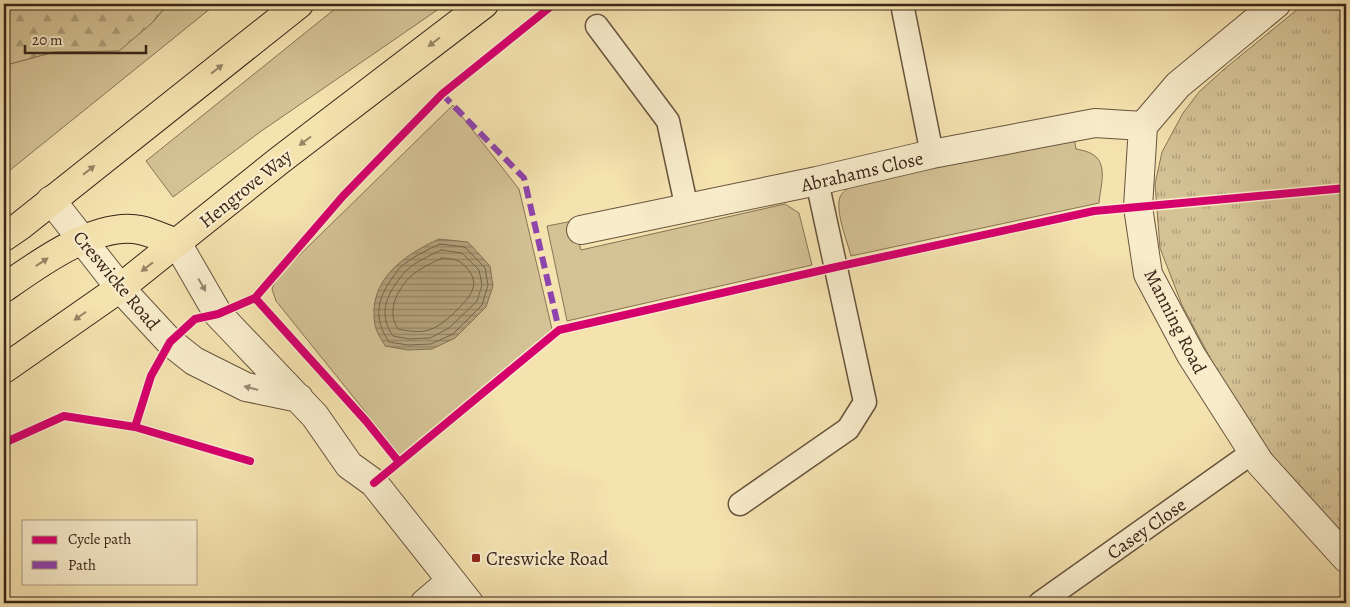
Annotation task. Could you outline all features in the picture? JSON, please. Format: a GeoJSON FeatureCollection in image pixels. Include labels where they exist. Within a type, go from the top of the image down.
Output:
{"type":"FeatureCollection","features":[{"type":"Feature","properties":{"kind":"highway"},"geometry":{"type":"LineString","coordinates":[[4,237],[298,4]]}},
{"type":"Feature","properties":{"kind":"highway","name":"Hengrove Way"},"geometry":{"type":"LineString","coordinates":[[4,369],[120,288],[280,160],[484,4]]}},
{"type":"Feature","properties":{"kind":"highway"},"geometry":{"type":"LineString","coordinates":[[4,288],[46,258],[110,230],[140,230],[177,243]]}},
{"type":"Feature","properties":{"kind":"street"},"geometry":{"type":"LineString","coordinates":[[1143,126],[1178,85],[1276,4]]}},
{"type":"Feature","properties":{"kind":"street","name":"Abrahams Close"},"geometry":{"type":"LineString","coordinates":[[581,230],[817,181],[932,154],[1095,124],[1143,126]]}},
{"type":"Feature","properties":{"kind":"street","name":"Manning Road"},"geometry":{"type":"LineString","coordinates":[[1143,126],[1138,207],[1148,274],[1191,355],[1260,463],[1346,558]]}},
{"type":"Feature","properties":{"kind":"street","name":"Creswicke Road"},"geometry":{"type":"LineString","coordinates":[[51,200],[120,288],[170,342],[194,361],[246,387],[298,398]]}},
{"type":"Feature","properties":{"kind":"street"},"geometry":{"type":"LineString","coordinates":[[177,243],[218,314],[315,416],[349,465],[374,483],[469,603]]}},
{"type":"Feature","properties":{"kind":"street"},"geometry":{"type":"LineString","coordinates":[[424,603],[451,581]]}},
{"type":"Feature","properties":{"kind":"lane"},"geometry":{"type":"LineString","coordinates":[[902,4],[932,154]]}},
{"type":"Feature","properties":{"kind":"lane"},"geometry":{"type":"LineString","coordinates":[[597,26],[668,121],[686,209]]}},
{"type":"Feature","properties":{"kind":"lane"},"geometry":{"type":"LineString","coordinates":[[740,504],[848,429],[865,402],[817,181]]}},
{"type":"Feature","properties":{"kind":"lane","name":"Casey Close"},"geometry":{"type":"LineString","coordinates":[[1040,603],[1253,452]]}},
{"type":"Feature","properties":{"kind":"green space"},"geometry":{"type":"Polygon","coordinates":[[[4,4],[168,4],[152,23],[119,51],[54,52],[4,67],[4,4]]]}},
{"type":"Feature","properties":{"kind":"green space"},"geometry":{"type":"Polygon","coordinates":[[[168,4],[216,4],[4,175],[4,67],[54,52],[83,52],[152,23],[168,4]]]}},
{"type":"Feature","properties":{"kind":"green space"},"geometry":{"type":"Polygon","coordinates":[[[341,4],[446,4],[260,132],[173,197],[146,161],[341,4]]]}},
{"type":"Feature","properties":{"kind":"green space"},"geometry":{"type":"Polygon","coordinates":[[[1304,4],[1346,4],[1346,545],[1268,450],[1216,369],[1182,305],[1160,248],[1155,184],[1162,152],[1183,113],[1199,92],[1304,4]]]}},
{"type":"Feature","properties":{"kind":"green space"},"geometry":{"type":"Polygon","coordinates":[[[453,105],[519,189],[552,329],[401,456],[276,301],[272,289],[277,277],[453,105]]]}},
{"type":"Feature","properties":{"kind":"green space"},"geometry":{"type":"Polygon","coordinates":[[[1074,138],[1076,149],[1092,154],[1100,163],[1102,176],[1099,203],[851,256],[841,221],[839,201],[844,192],[851,186],[1074,138]]]}},
{"type":"Feature","properties":{"kind":"green space"},"geometry":{"type":"Polygon","coordinates":[[[785,204],[799,213],[812,265],[567,321],[547,226],[573,221],[581,250],[785,204]]]}},
{"type":"Feature","properties":{"kind":"water"},"geometry":{"type":"Polygon","coordinates":[[[439,239],[468,242],[490,266],[493,286],[486,307],[455,338],[432,349],[408,350],[385,346],[376,328],[374,309],[377,295],[383,282],[401,261],[439,239]]]}},
{"type":"Feature","properties":{"kind":"marked path"},"geometry":{"type":"LineString","coordinates":[[442,94],[524,178],[559,330]]}},
{"type":"Feature","properties":{"kind":"cycle path"},"geometry":{"type":"LineString","coordinates":[[4,443],[64,416],[135,427],[151,376],[170,342],[195,319],[218,314],[255,298],[343,196],[442,94],[554,4]]}},
{"type":"Feature","properties":{"kind":"cycle path"},"geometry":{"type":"LineString","coordinates":[[374,483],[559,330],[1094,211],[1346,188]]}},
{"type":"Feature","properties":{"kind":"cycle path"},"geometry":{"type":"LineString","coordinates":[[255,298],[366,421],[399,462]]}},
{"type":"Feature","properties":{"kind":"cycle path"},"geometry":{"type":"LineString","coordinates":[[135,427],[250,461]]}},
{"type":"Feature","properties":{"kind":"place","name":"Creswicke Road"},"geometry":{"type":"Point","coordinates":[476,558]}}]}
